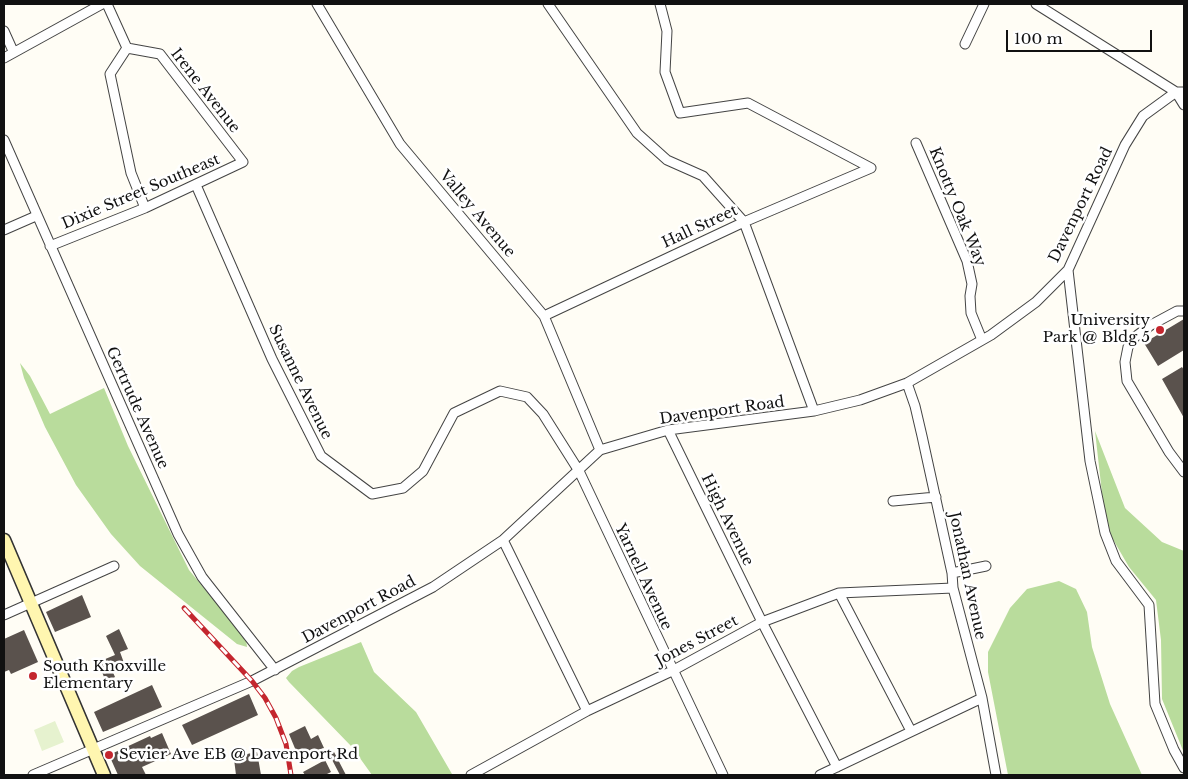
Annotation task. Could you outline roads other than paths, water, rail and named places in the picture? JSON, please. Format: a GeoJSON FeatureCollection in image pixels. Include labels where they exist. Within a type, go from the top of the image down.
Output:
{"type":"FeatureCollection","features":[{"type":"Feature","properties":{"kind":"main road"},"geometry":{"type":"LineString","coordinates":[[4,540],[104,775]]}},
{"type":"Feature","properties":{"kind":"street"},"geometry":{"type":"LineString","coordinates":[[4,58],[13,51],[102,4]]}},
{"type":"Feature","properties":{"kind":"street"},"geometry":{"type":"LineString","coordinates":[[107,4],[127,48],[110,74],[131,173],[145,208]]}},
{"type":"Feature","properties":{"kind":"street"},"geometry":{"type":"LineString","coordinates":[[318,6],[328,4]]}},
{"type":"Feature","properties":{"kind":"street"},"geometry":{"type":"LineString","coordinates":[[548,4],[637,133],[667,160],[703,176],[744,222],[814,411]]}},
{"type":"Feature","properties":{"kind":"street","name":"Hall Street"},"geometry":{"type":"LineString","coordinates":[[544,316],[744,222],[870,168],[748,103],[680,113],[666,72],[667,31],[660,4]]}},
{"type":"Feature","properties":{"kind":"street"},"geometry":{"type":"LineString","coordinates":[[965,44],[984,4]]}},
{"type":"Feature","properties":{"kind":"street"},"geometry":{"type":"LineString","coordinates":[[1036,4],[1180,92],[1184,105]]}},
{"type":"Feature","properties":{"kind":"street","name":"Valley Avenue"},"geometry":{"type":"LineString","coordinates":[[318,6],[400,144],[544,316],[600,450]]}},
{"type":"Feature","properties":{"kind":"street"},"geometry":{"type":"LineString","coordinates":[[4,31],[13,51]]}},
{"type":"Feature","properties":{"kind":"street","name":"Irene Avenue"},"geometry":{"type":"LineString","coordinates":[[127,48],[160,54],[243,162]]}},
{"type":"Feature","properties":{"kind":"street","name":"Davenport Road"},"geometry":{"type":"LineString","coordinates":[[33,775],[274,670],[433,587],[503,540],[600,450],[668,430],[814,411],[860,400],[907,383],[991,335],[1036,302],[1068,270],[1125,145],[1143,116],[1180,92]]}},
{"type":"Feature","properties":{"kind":"street","name":"Gertrude Avenue"},"geometry":{"type":"LineString","coordinates":[[4,140],[178,534],[202,577],[274,670]]}},
{"type":"Feature","properties":{"kind":"street","name":"Knotty Oak Way"},"geometry":{"type":"LineString","coordinates":[[916,143],[967,261],[972,284],[970,296],[971,313],[982,340]]}},
{"type":"Feature","properties":{"kind":"street","name":"Dixie Street Southeast"},"geometry":{"type":"LineString","coordinates":[[50,246],[145,208],[243,162]]}},
{"type":"Feature","properties":{"kind":"street","name":"Susanne Avenue"},"geometry":{"type":"LineString","coordinates":[[196,185],[272,359],[320,456],[372,494],[403,488],[423,471],[454,414],[500,391],[527,397],[543,414],[579,471]]}},
{"type":"Feature","properties":{"kind":"street"},"geometry":{"type":"LineString","coordinates":[[4,230],[36,216]]}},
{"type":"Feature","properties":{"kind":"street"},"geometry":{"type":"LineString","coordinates":[[1068,270],[1090,461],[1105,533],[1116,560],[1149,605],[1155,704],[1174,750],[1184,768]]}},
{"type":"Feature","properties":{"kind":"street"},"geometry":{"type":"LineString","coordinates":[[1184,311],[1177,310],[1151,325],[1135,338],[1128,347],[1125,362],[1127,381],[1169,452],[1184,472]]}},
{"type":"Feature","properties":{"kind":"street","name":"Jonathan Avenue"},"geometry":{"type":"LineString","coordinates":[[907,383],[915,406],[936,497],[952,574],[953,588],[982,698],[996,775]]}},
{"type":"Feature","properties":{"kind":"street","name":"High Avenue"},"geometry":{"type":"LineString","coordinates":[[668,430],[762,622],[837,767]]}},
{"type":"Feature","properties":{"kind":"street","name":"Yarnell Avenue"},"geometry":{"type":"LineString","coordinates":[[579,471],[672,671],[723,775]]}},
{"type":"Feature","properties":{"kind":"street"},"geometry":{"type":"LineString","coordinates":[[893,501],[936,497]]}},
{"type":"Feature","properties":{"kind":"street"},"geometry":{"type":"LineString","coordinates":[[503,540],[587,711]]}},
{"type":"Feature","properties":{"kind":"street"},"geometry":{"type":"LineString","coordinates":[[4,615],[114,566]]}},
{"type":"Feature","properties":{"kind":"street"},"geometry":{"type":"LineString","coordinates":[[952,574],[986,566]]}},
{"type":"Feature","properties":{"kind":"street","name":"Jones Street"},"geometry":{"type":"LineString","coordinates":[[471,775],[587,711],[672,671],[762,622],[839,593],[953,588]]}},
{"type":"Feature","properties":{"kind":"street"},"geometry":{"type":"LineString","coordinates":[[839,593],[911,732]]}},
{"type":"Feature","properties":{"kind":"street"},"geometry":{"type":"LineString","coordinates":[[820,775],[982,698]]}},
{"type":"Feature","properties":{"kind":"railway"},"geometry":{"type":"LineString","coordinates":[[184,608],[252,681],[265,698],[276,718],[286,744],[291,775]]}},
{"type":"Feature","properties":{"kind":"place","name":"University Park @ Bldg 5"},"geometry":{"type":"Point","coordinates":[1160,330]}},
{"type":"Feature","properties":{"kind":"place","name":"South Knoxville Elementary"},"geometry":{"type":"Point","coordinates":[33,676]}},
{"type":"Feature","properties":{"kind":"place","name":"Sevier Ave EB @ Davenport Rd"},"geometry":{"type":"Point","coordinates":[109,755]}}]}
